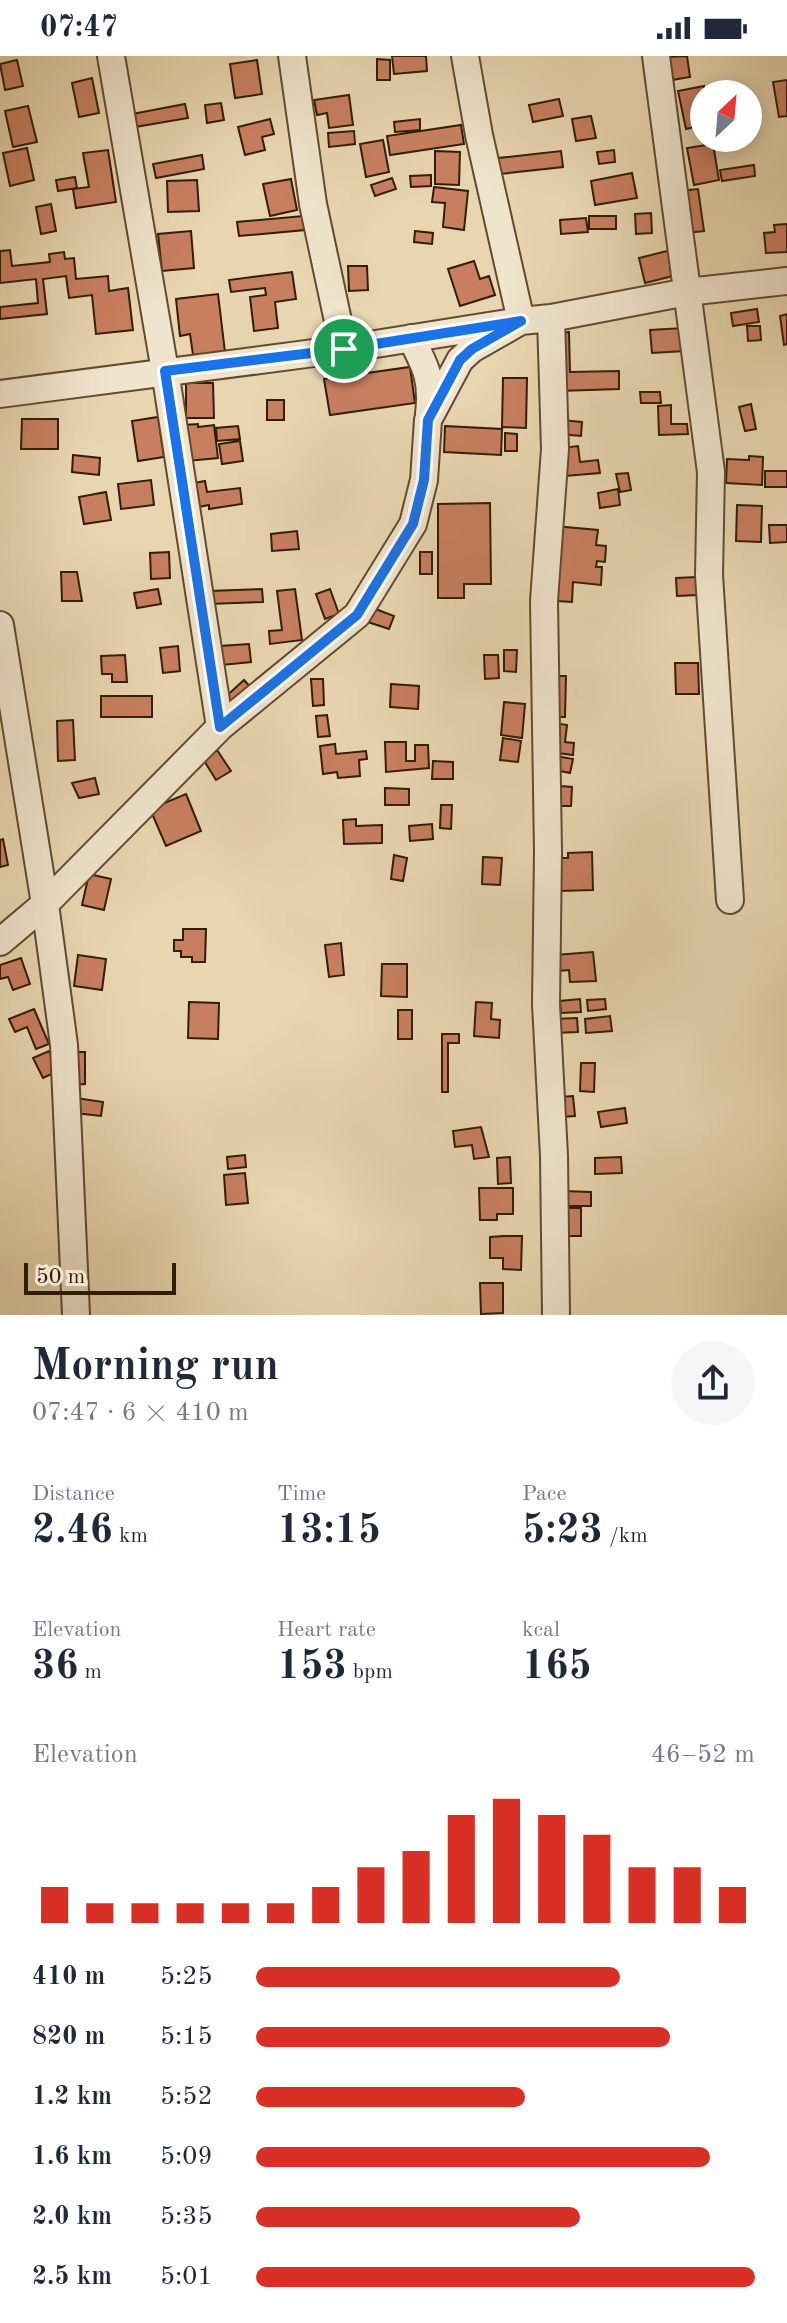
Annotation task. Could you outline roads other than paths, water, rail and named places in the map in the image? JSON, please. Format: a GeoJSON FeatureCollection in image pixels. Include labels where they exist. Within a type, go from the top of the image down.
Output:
{"type":"FeatureCollection","features":[{"type":"Feature","properties":{"kind":"street"},"geometry":{"type":"LineString","coordinates":[[111,56],[165,371],[220,727]]}},
{"type":"Feature","properties":{"kind":"street"},"geometry":{"type":"LineString","coordinates":[[292,56],[313,204],[344,349]]}},
{"type":"Feature","properties":{"kind":"street"},"geometry":{"type":"LineString","coordinates":[[465,56],[485,163],[521,321]]}},
{"type":"Feature","properties":{"kind":"street"},"geometry":{"type":"LineString","coordinates":[[656,56],[711,472],[709,575],[730,900]]}},
{"type":"Feature","properties":{"kind":"street"},"geometry":{"type":"LineString","coordinates":[[0,394],[344,349],[551,318],[687,292],[787,281]]}},
{"type":"Feature","properties":{"kind":"street"},"geometry":{"type":"LineString","coordinates":[[551,318],[555,449],[544,601],[548,852],[546,1004],[554,1156],[556,1315]]}},
{"type":"Feature","properties":{"kind":"street"},"geometry":{"type":"LineString","coordinates":[[428,420],[460,360],[472,349],[521,321]]}},
{"type":"Feature","properties":{"kind":"street"},"geometry":{"type":"LineString","coordinates":[[0,942],[45,904],[220,727],[357,615],[372,594],[413,524],[420,504],[432,389],[428,370],[411,338]]}},
{"type":"Feature","properties":{"kind":"street"},"geometry":{"type":"LineString","coordinates":[[0,625],[45,904],[64,1045],[76,1315]]}}]}
